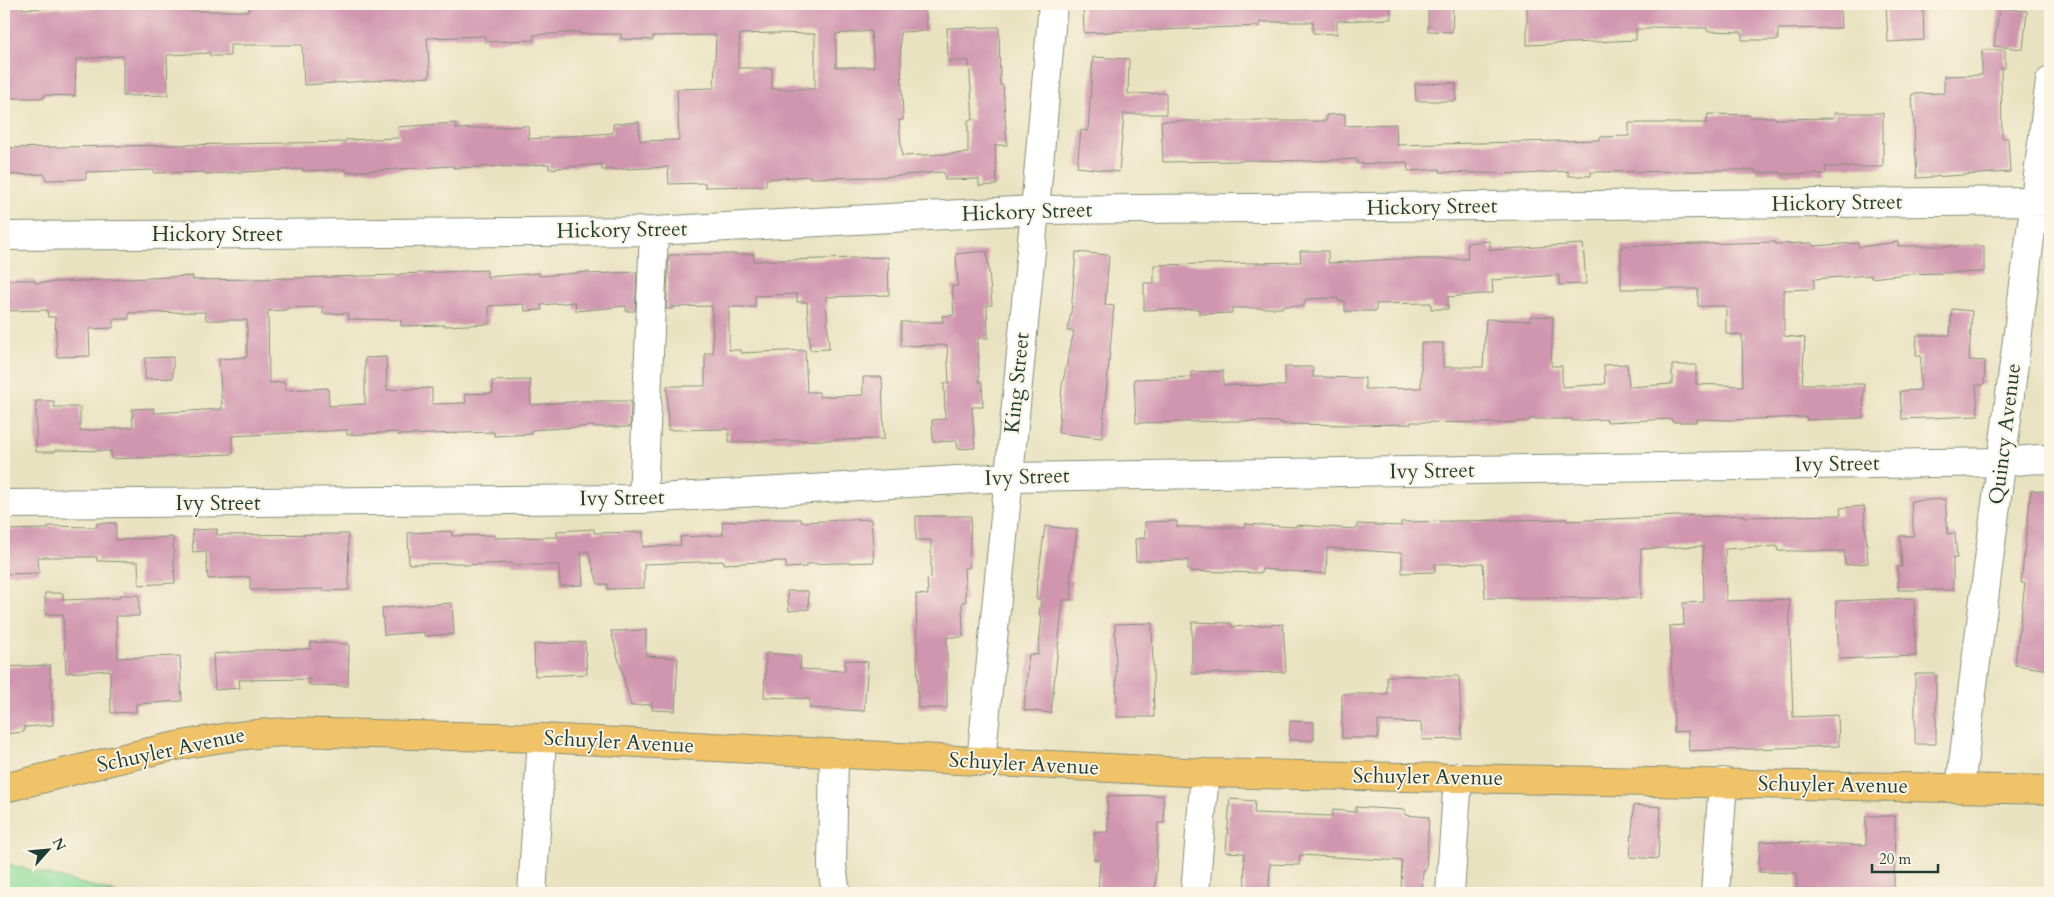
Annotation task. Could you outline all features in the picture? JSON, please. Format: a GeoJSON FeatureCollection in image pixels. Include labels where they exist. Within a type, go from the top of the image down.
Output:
{"type":"FeatureCollection","features":[{"type":"Feature","properties":{"kind":"main road","name":"Schuyler Avenue"},"geometry":{"type":"LineString","coordinates":[[4,788],[207,739],[250,733],[288,732],[542,738],[1205,772],[2050,790]]}},
{"type":"Feature","properties":{"kind":"street","name":"King Street"},"geometry":{"type":"LineString","coordinates":[[981,762],[1035,210],[1053,4]]}},
{"type":"Feature","properties":{"kind":"street","name":"Quincy Avenue"},"geometry":{"type":"LineString","coordinates":[[1960,787],[1985,681],[2002,462],[2042,201],[2050,80]]}},
{"type":"Feature","properties":{"kind":"street","name":"Hickory Street"},"geometry":{"type":"LineString","coordinates":[[4,236],[654,231],[1035,210],[2042,201]]}},
{"type":"Feature","properties":{"kind":"street"},"geometry":{"type":"LineString","coordinates":[[643,499],[654,231]]}},
{"type":"Feature","properties":{"kind":"street","name":"Ivy Street"},"geometry":{"type":"LineString","coordinates":[[4,504],[643,499],[1008,477],[2002,462],[2040,458],[2050,460]]}},
{"type":"Feature","properties":{"kind":"street"},"geometry":{"type":"LineString","coordinates":[[532,893],[542,738]]}},
{"type":"Feature","properties":{"kind":"street"},"geometry":{"type":"LineString","coordinates":[[834,753],[832,866],[836,893]]}},
{"type":"Feature","properties":{"kind":"street"},"geometry":{"type":"LineString","coordinates":[[1195,893],[1205,772]]}},
{"type":"Feature","properties":{"kind":"street"},"geometry":{"type":"LineString","coordinates":[[1450,893],[1458,777]]}},
{"type":"Feature","properties":{"kind":"street"},"geometry":{"type":"LineString","coordinates":[[1715,893],[1723,782]]}},
{"type":"Feature","properties":{"kind":"green space"},"geometry":{"type":"Polygon","coordinates":[[[4,863],[117,893],[4,893],[4,863]]]}},
{"type":"Feature","properties":{"kind":"building"},"geometry":{"type":"Polygon","coordinates":[[[155,4],[155,7],[189,6],[189,11],[249,11],[249,4],[925,4],[927,31],[900,32],[903,120],[899,120],[902,156],[968,153],[968,120],[973,120],[969,61],[948,61],[947,28],[999,27],[1000,85],[1003,85],[1007,145],[995,145],[997,185],[979,186],[979,179],[945,180],[944,172],[879,177],[810,178],[810,176],[766,179],[766,186],[705,187],[705,183],[669,184],[668,167],[602,170],[601,164],[549,169],[549,164],[503,167],[453,168],[453,166],[346,172],[346,169],[303,171],[303,169],[205,174],[204,172],[154,173],[154,170],[86,172],[86,179],[46,180],[45,174],[4,175],[4,148],[345,142],[345,140],[399,138],[398,127],[456,123],[456,129],[528,126],[529,139],[613,133],[613,124],[639,122],[640,141],[679,140],[677,89],[714,88],[716,35],[653,36],[653,40],[621,39],[621,34],[580,34],[580,32],[534,35],[534,40],[485,42],[485,36],[427,38],[430,77],[304,85],[302,45],[230,45],[230,56],[210,56],[210,53],[167,55],[168,95],[123,96],[123,56],[76,59],[75,96],[44,95],[44,98],[4,98],[4,6],[22,6],[22,9],[95,9],[95,5],[155,4]],[[871,31],[836,34],[836,67],[874,67],[871,31]],[[740,34],[738,68],[772,68],[772,89],[815,89],[815,34],[740,34]]]}},
{"type":"Feature","properties":{"kind":"building"},"geometry":{"type":"Polygon","coordinates":[[[1083,4],[1390,4],[1391,19],[1337,21],[1337,34],[1313,33],[1313,22],[1260,22],[1260,26],[1084,33],[1083,4]]]}},
{"type":"Feature","properties":{"kind":"building"},"geometry":{"type":"Polygon","coordinates":[[[1428,4],[1453,4],[1452,32],[1428,31],[1428,4]]]}},
{"type":"Feature","properties":{"kind":"building"},"geometry":{"type":"Polygon","coordinates":[[[1527,4],[1840,4],[1841,28],[1778,29],[1778,40],[1742,40],[1742,32],[1707,31],[1707,28],[1651,27],[1651,29],[1636,29],[1636,40],[1527,45],[1527,4]]]}},
{"type":"Feature","properties":{"kind":"building"},"geometry":{"type":"Polygon","coordinates":[[[1886,4],[1923,4],[1924,40],[1888,42],[1886,4]]]}},
{"type":"Feature","properties":{"kind":"building"},"geometry":{"type":"Polygon","coordinates":[[[1999,8],[2027,11],[2023,49],[1994,46],[1999,8]]]}},
{"type":"Feature","properties":{"kind":"building"},"geometry":{"type":"Polygon","coordinates":[[[1982,50],[2005,50],[2005,68],[2001,68],[2002,138],[2008,138],[2010,172],[1917,178],[1912,94],[1944,93],[1944,76],[1982,75],[1982,50]]]}},
{"type":"Feature","properties":{"kind":"building"},"geometry":{"type":"Polygon","coordinates":[[[1093,57],[1129,59],[1128,94],[1166,93],[1166,114],[1124,114],[1119,172],[1077,167],[1081,130],[1088,131],[1093,57]]]}},
{"type":"Feature","properties":{"kind":"building"},"geometry":{"type":"Polygon","coordinates":[[[1456,83],[1456,101],[1416,101],[1415,84],[1456,83]]]}},
{"type":"Feature","properties":{"kind":"building"},"geometry":{"type":"Polygon","coordinates":[[[1834,113],[1883,113],[1883,167],[1825,167],[1826,174],[1756,173],[1756,170],[1704,170],[1591,172],[1591,176],[1568,176],[1568,171],[1525,174],[1440,172],[1440,169],[1408,171],[1407,162],[1357,164],[1357,159],[1163,162],[1161,121],[1326,121],[1326,115],[1345,114],[1345,126],[1396,124],[1397,145],[1600,140],[1600,137],[1629,136],[1629,123],[1707,123],[1708,114],[1750,115],[1750,117],[1775,117],[1775,119],[1834,118],[1834,113]]]}},
{"type":"Feature","properties":{"kind":"building"},"geometry":{"type":"Polygon","coordinates":[[[1490,241],[1490,250],[1583,244],[1586,284],[1559,285],[1559,275],[1492,280],[1493,293],[1448,297],[1448,309],[1431,309],[1431,303],[1376,304],[1376,311],[1345,311],[1345,301],[1338,301],[1338,298],[1306,299],[1304,306],[1232,308],[1232,313],[1199,314],[1199,309],[1144,310],[1144,283],[1154,283],[1154,265],[1301,262],[1300,251],[1328,251],[1328,263],[1396,259],[1468,259],[1467,243],[1490,241]]]}},
{"type":"Feature","properties":{"kind":"building"},"geometry":{"type":"Polygon","coordinates":[[[1775,242],[1775,244],[1812,243],[1813,246],[1858,243],[1859,247],[1898,242],[1898,246],[1984,246],[1984,272],[1906,274],[1871,278],[1871,275],[1814,279],[1814,289],[1784,290],[1784,336],[1805,338],[1802,384],[1864,384],[1863,418],[1807,420],[1807,417],[1729,420],[1696,419],[1696,422],[1672,422],[1672,419],[1607,422],[1607,419],[1572,421],[1572,419],[1529,419],[1529,421],[1502,423],[1411,422],[1411,424],[1353,425],[1234,421],[1136,423],[1134,379],[1191,377],[1191,372],[1223,371],[1223,385],[1285,386],[1285,367],[1313,367],[1313,377],[1365,378],[1365,389],[1421,388],[1421,343],[1443,343],[1443,367],[1483,367],[1486,319],[1530,321],[1530,316],[1553,317],[1551,366],[1562,366],[1562,387],[1605,384],[1604,365],[1627,364],[1629,387],[1672,384],[1672,365],[1696,365],[1696,384],[1743,386],[1742,335],[1726,334],[1726,306],[1698,306],[1698,289],[1621,289],[1621,246],[1775,242]]]}},
{"type":"Feature","properties":{"kind":"building"},"geometry":{"type":"Polygon","coordinates":[[[987,251],[992,305],[987,305],[988,338],[978,338],[979,382],[982,382],[983,407],[972,407],[975,448],[958,449],[957,441],[933,442],[932,420],[945,419],[944,383],[949,383],[947,345],[901,346],[901,322],[943,322],[942,316],[954,315],[952,286],[958,286],[956,254],[987,251]]]}},
{"type":"Feature","properties":{"kind":"building"},"geometry":{"type":"Polygon","coordinates":[[[1076,252],[1109,255],[1105,305],[1114,306],[1102,438],[1058,433],[1062,386],[1074,331],[1067,331],[1071,313],[1076,252]]]}},
{"type":"Feature","properties":{"kind":"building"},"geometry":{"type":"Polygon","coordinates":[[[754,254],[754,261],[888,257],[889,295],[826,297],[829,349],[810,350],[807,302],[797,302],[797,294],[755,296],[755,307],[729,307],[729,350],[741,350],[741,353],[805,350],[807,392],[819,392],[819,397],[863,395],[863,377],[882,377],[884,439],[729,442],[729,429],[668,430],[667,386],[705,386],[705,353],[713,353],[712,306],[672,307],[672,309],[666,309],[669,255],[754,254]]]}},
{"type":"Feature","properties":{"kind":"building"},"geometry":{"type":"Polygon","coordinates":[[[487,270],[487,277],[539,273],[539,276],[589,272],[589,274],[637,272],[635,311],[626,311],[626,306],[576,311],[575,302],[541,305],[542,310],[525,311],[524,304],[489,306],[489,324],[401,326],[401,320],[348,319],[348,313],[323,314],[323,307],[287,308],[287,310],[268,311],[269,383],[285,382],[285,390],[328,388],[329,406],[365,404],[365,358],[386,357],[387,390],[432,388],[432,404],[466,403],[465,394],[493,393],[492,381],[530,380],[531,405],[583,401],[631,401],[630,427],[593,426],[531,430],[532,434],[494,436],[494,432],[398,435],[397,432],[347,435],[347,430],[232,436],[233,454],[111,459],[111,451],[55,450],[55,452],[36,452],[36,401],[54,401],[54,407],[80,407],[80,431],[133,427],[132,409],[154,408],[154,413],[222,409],[219,359],[247,357],[247,320],[206,320],[205,312],[129,313],[129,319],[113,319],[113,328],[89,329],[90,356],[57,357],[55,317],[48,317],[47,310],[4,311],[4,280],[35,280],[35,283],[193,276],[193,280],[259,279],[400,275],[487,270]]]}},
{"type":"Feature","properties":{"kind":"building"},"geometry":{"type":"Polygon","coordinates":[[[1952,309],[1972,311],[1969,360],[1985,361],[1984,385],[1976,385],[1978,416],[1902,419],[1900,391],[1920,390],[1921,356],[1916,356],[1917,335],[1950,335],[1952,309]]]}},
{"type":"Feature","properties":{"kind":"building"},"geometry":{"type":"Polygon","coordinates":[[[173,357],[173,378],[145,379],[145,358],[173,357]]]}},
{"type":"Feature","properties":{"kind":"building"},"geometry":{"type":"Polygon","coordinates":[[[2031,490],[2050,492],[2050,670],[2015,665],[2025,583],[2021,583],[2031,490]]]}},
{"type":"Feature","properties":{"kind":"building"},"geometry":{"type":"Polygon","coordinates":[[[1945,499],[1948,534],[1955,533],[1957,558],[1953,558],[1953,590],[1898,590],[1898,566],[1902,567],[1900,536],[1914,536],[1911,501],[1945,499]]]}},
{"type":"Feature","properties":{"kind":"building"},"geometry":{"type":"Polygon","coordinates":[[[1864,506],[1868,563],[1845,565],[1844,551],[1778,551],[1777,546],[1725,549],[1726,601],[1789,599],[1793,717],[1838,715],[1839,746],[1689,751],[1688,731],[1674,732],[1670,626],[1684,625],[1683,603],[1704,602],[1703,546],[1641,549],[1641,598],[1485,598],[1483,563],[1435,564],[1435,572],[1402,573],[1402,553],[1327,548],[1326,574],[1262,569],[1261,573],[1188,571],[1188,560],[1136,561],[1135,539],[1145,538],[1145,522],[1177,521],[1177,527],[1245,527],[1245,524],[1357,529],[1357,524],[1401,526],[1401,522],[1567,519],[1567,521],[1700,515],[1700,517],[1743,515],[1743,517],[1841,515],[1840,508],[1864,506]]]}},
{"type":"Feature","properties":{"kind":"building"},"geometry":{"type":"Polygon","coordinates":[[[916,516],[971,516],[969,568],[964,568],[966,602],[962,602],[963,637],[947,637],[947,708],[918,708],[916,594],[928,595],[927,579],[931,578],[931,540],[916,540],[916,516]]]}},
{"type":"Feature","properties":{"kind":"building"},"geometry":{"type":"Polygon","coordinates":[[[801,519],[801,522],[871,519],[874,562],[806,564],[806,567],[786,568],[786,562],[781,561],[724,564],[724,561],[644,564],[644,588],[607,589],[607,584],[598,584],[588,551],[581,552],[583,585],[560,586],[559,565],[512,565],[512,563],[464,565],[464,563],[409,564],[408,533],[452,531],[452,536],[495,535],[495,538],[557,537],[557,531],[594,529],[594,533],[643,532],[643,547],[681,545],[680,537],[723,535],[722,522],[801,519]]]}},
{"type":"Feature","properties":{"kind":"building"},"geometry":{"type":"Polygon","coordinates":[[[97,523],[116,523],[116,540],[173,537],[175,583],[139,585],[138,562],[97,561],[97,557],[38,557],[39,573],[4,574],[4,530],[48,529],[48,526],[97,527],[97,523]]]}},
{"type":"Feature","properties":{"kind":"building"},"geometry":{"type":"Polygon","coordinates":[[[1045,526],[1077,530],[1070,581],[1072,581],[1071,600],[1063,600],[1051,713],[1024,710],[1029,654],[1038,655],[1042,616],[1039,615],[1041,599],[1036,599],[1037,579],[1045,526]]]}},
{"type":"Feature","properties":{"kind":"building"},"geometry":{"type":"Polygon","coordinates":[[[217,529],[217,535],[348,534],[349,590],[250,590],[250,577],[208,579],[206,551],[193,552],[192,530],[217,529]]]}},
{"type":"Feature","properties":{"kind":"building"},"geometry":{"type":"Polygon","coordinates":[[[787,591],[808,591],[809,609],[789,611],[787,591]]]}},
{"type":"Feature","properties":{"kind":"building"},"geometry":{"type":"Polygon","coordinates":[[[45,593],[63,593],[63,600],[119,598],[119,595],[139,595],[139,616],[116,616],[118,658],[180,656],[182,701],[136,704],[136,712],[111,713],[110,670],[66,673],[63,614],[45,614],[45,593]]]}},
{"type":"Feature","properties":{"kind":"building"},"geometry":{"type":"Polygon","coordinates":[[[1914,598],[1916,656],[1839,659],[1836,601],[1914,598]]]}},
{"type":"Feature","properties":{"kind":"building"},"geometry":{"type":"Polygon","coordinates":[[[452,603],[454,634],[424,636],[424,632],[384,635],[382,608],[452,603]]]}},
{"type":"Feature","properties":{"kind":"building"},"geometry":{"type":"Polygon","coordinates":[[[1192,622],[1231,623],[1231,627],[1283,624],[1286,672],[1192,674],[1192,622]]]}},
{"type":"Feature","properties":{"kind":"building"},"geometry":{"type":"Polygon","coordinates":[[[1152,623],[1154,717],[1117,717],[1115,624],[1152,623]]]}},
{"type":"Feature","properties":{"kind":"building"},"geometry":{"type":"Polygon","coordinates":[[[646,630],[646,656],[678,658],[675,711],[652,710],[652,704],[631,706],[611,631],[646,630]]]}},
{"type":"Feature","properties":{"kind":"building"},"geometry":{"type":"Polygon","coordinates":[[[311,642],[349,644],[348,686],[309,685],[310,679],[239,680],[240,688],[215,690],[213,654],[254,650],[311,649],[311,642]]]}},
{"type":"Feature","properties":{"kind":"building"},"geometry":{"type":"Polygon","coordinates":[[[585,642],[587,674],[535,676],[534,644],[585,642]]]}},
{"type":"Feature","properties":{"kind":"building"},"geometry":{"type":"Polygon","coordinates":[[[766,653],[801,656],[800,669],[845,671],[845,660],[868,662],[864,711],[809,708],[810,699],[764,697],[766,653]]]}},
{"type":"Feature","properties":{"kind":"building"},"geometry":{"type":"Polygon","coordinates":[[[50,665],[53,725],[24,727],[24,732],[4,734],[4,667],[50,665]]]}},
{"type":"Feature","properties":{"kind":"building"},"geometry":{"type":"Polygon","coordinates":[[[1915,674],[1936,674],[1936,744],[1915,744],[1915,674]]]}},
{"type":"Feature","properties":{"kind":"building"},"geometry":{"type":"Polygon","coordinates":[[[1387,676],[1459,676],[1462,739],[1422,740],[1421,723],[1378,721],[1378,738],[1342,738],[1342,694],[1387,694],[1387,676]]]}},
{"type":"Feature","properties":{"kind":"building"},"geometry":{"type":"Polygon","coordinates":[[[1290,721],[1314,722],[1314,740],[1289,740],[1290,721]]]}},
{"type":"Feature","properties":{"kind":"building"},"geometry":{"type":"Polygon","coordinates":[[[1163,795],[1164,823],[1158,823],[1155,893],[1098,893],[1100,860],[1094,860],[1094,832],[1108,832],[1107,796],[1163,795]]]}},
{"type":"Feature","properties":{"kind":"building"},"geometry":{"type":"Polygon","coordinates":[[[1230,799],[1255,801],[1254,813],[1332,816],[1333,810],[1356,812],[1356,807],[1405,810],[1405,815],[1429,817],[1426,870],[1423,870],[1422,893],[1401,893],[1402,861],[1300,855],[1299,865],[1270,864],[1269,893],[1245,893],[1244,853],[1226,852],[1230,799]]]}},
{"type":"Feature","properties":{"kind":"building"},"geometry":{"type":"Polygon","coordinates":[[[1634,805],[1661,807],[1658,859],[1630,857],[1634,805]]]}},
{"type":"Feature","properties":{"kind":"building"},"geometry":{"type":"Polygon","coordinates":[[[1866,816],[1895,816],[1894,893],[1797,893],[1797,873],[1759,872],[1760,841],[1866,845],[1866,816]]]}}]}
